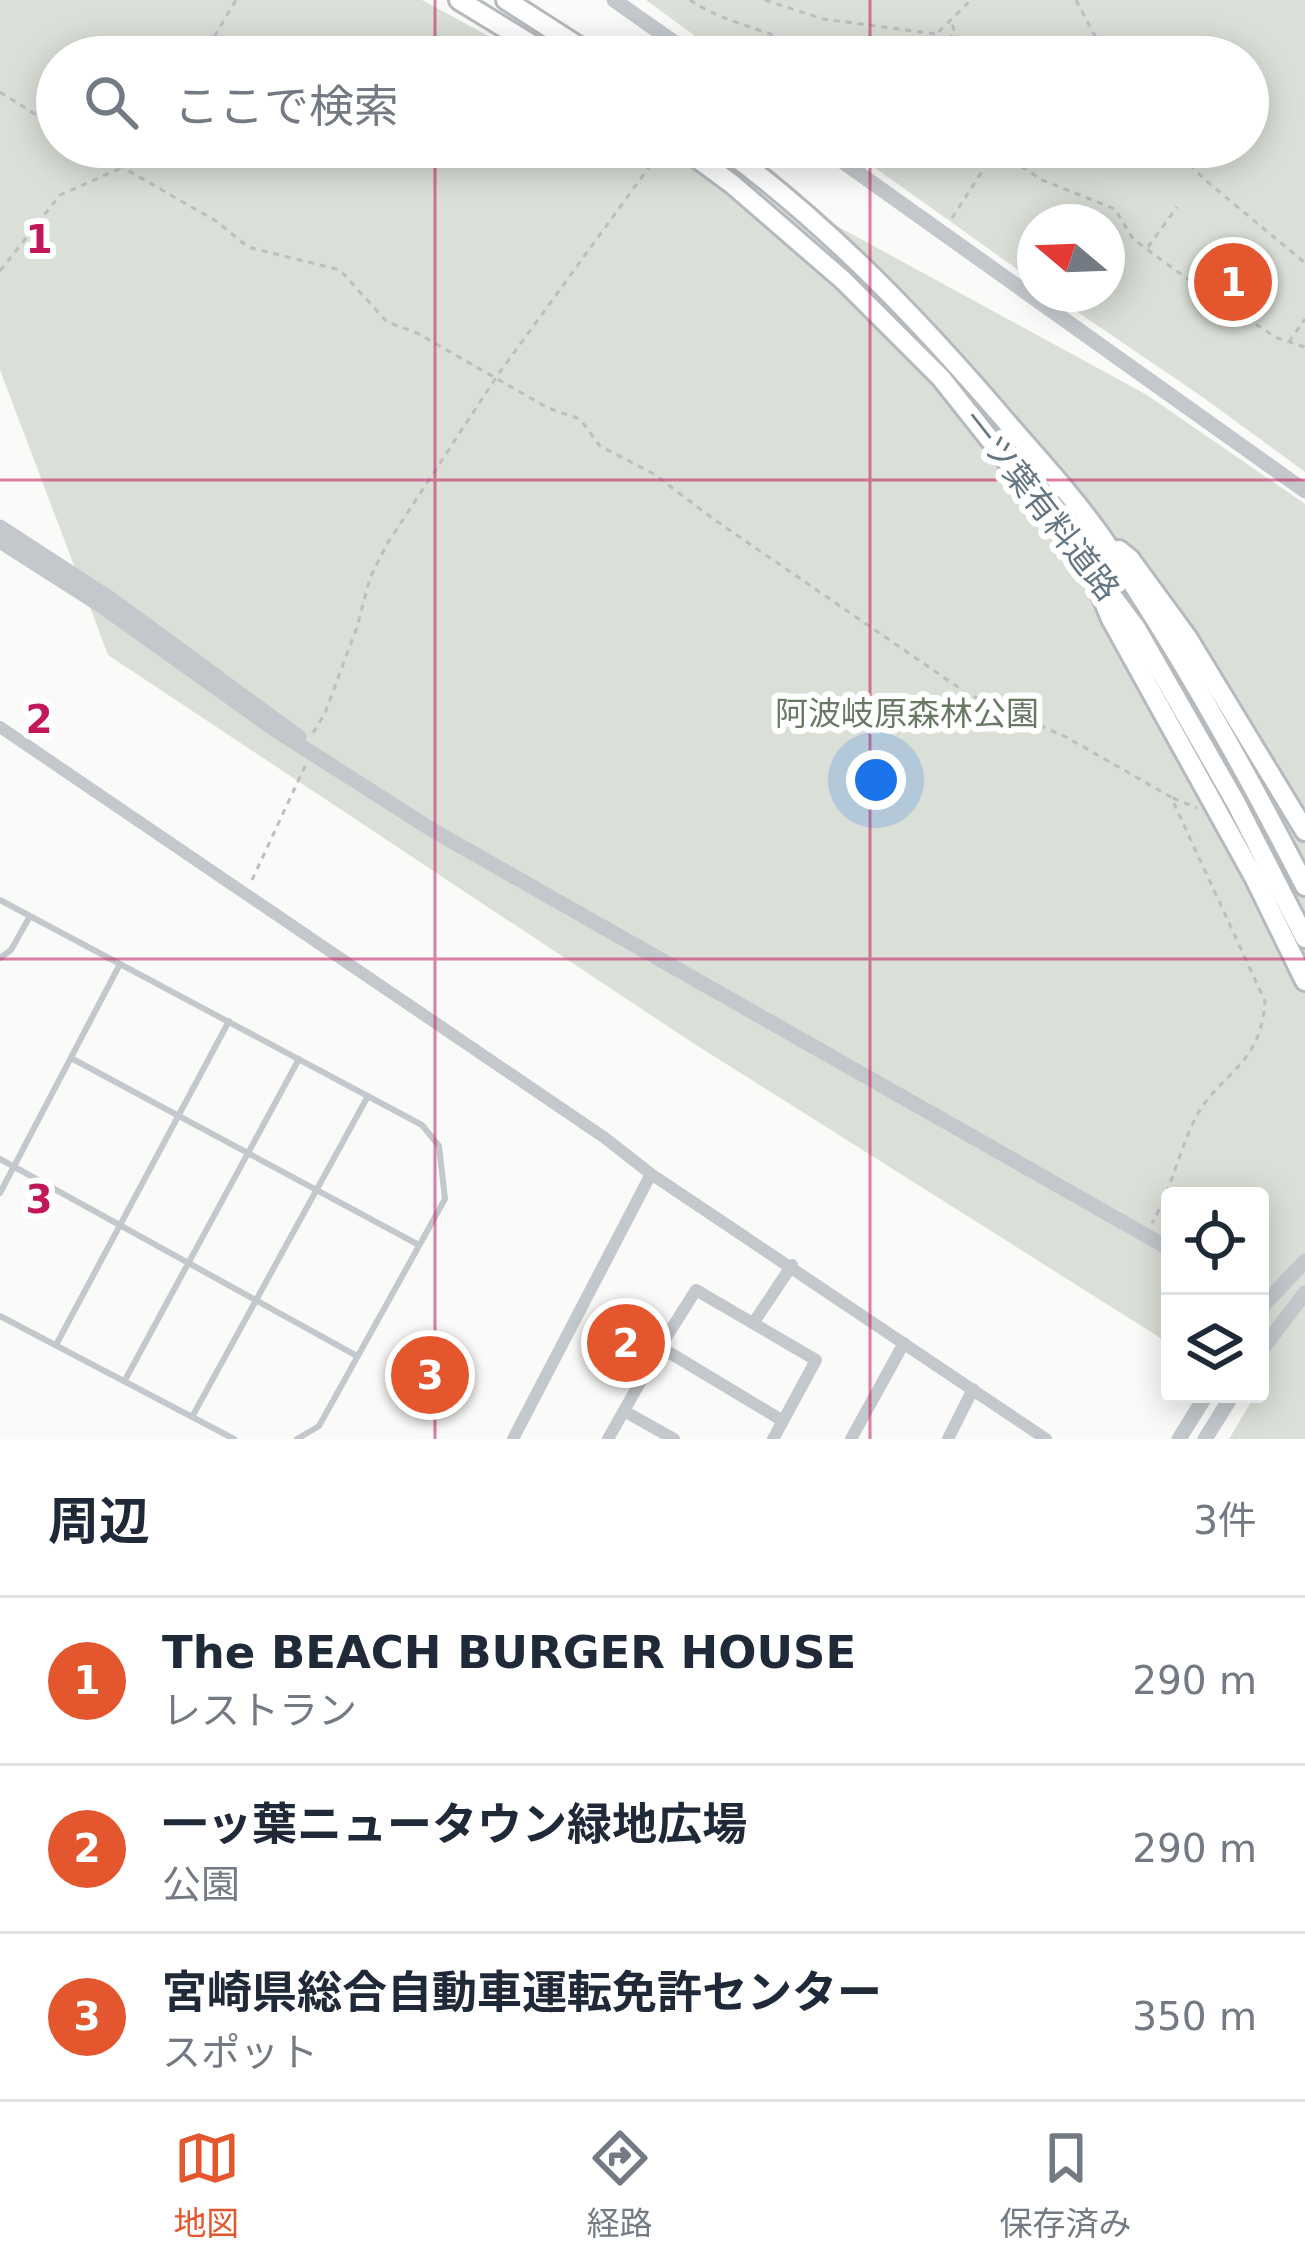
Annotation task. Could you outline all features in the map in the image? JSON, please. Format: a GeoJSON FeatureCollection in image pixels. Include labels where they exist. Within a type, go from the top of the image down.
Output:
{"type":"FeatureCollection","features":[{"type":"Feature","properties":{"kind":"main road"},"geometry":{"type":"LineString","coordinates":[[459,0],[518,36]]}},
{"type":"Feature","properties":{"kind":"main road"},"geometry":{"type":"LineString","coordinates":[[506,0],[562,36]]}},
{"type":"Feature","properties":{"kind":"main road","name":"一ツ葉有料道路"},"geometry":{"type":"LineString","coordinates":[[710,168],[843,280],[940,377],[1087,562],[1136,628],[1236,803],[1305,938]]}},
{"type":"Feature","properties":{"kind":"main road","name":"一ツ葉有料道路"},"geometry":{"type":"LineString","coordinates":[[747,168],[863,267],[938,344],[1101,536],[1175,650],[1256,789],[1305,886]]}},
{"type":"Feature","properties":{"kind":"main road"},"geometry":{"type":"LineString","coordinates":[[1101,536],[1130,559],[1186,637],[1305,831]]}},
{"type":"Feature","properties":{"kind":"main road"},"geometry":{"type":"LineString","coordinates":[[1087,562],[1111,619],[1256,879],[1305,981]]}},
{"type":"Feature","properties":{"kind":"street"},"geometry":{"type":"LineString","coordinates":[[614,0],[665,36]]}},
{"type":"Feature","properties":{"kind":"street"},"geometry":{"type":"LineString","coordinates":[[851,168],[1305,491]]}},
{"type":"Feature","properties":{"kind":"street"},"geometry":{"type":"LineString","coordinates":[[0,527],[270,712],[314,752]]}},
{"type":"Feature","properties":{"kind":"street"},"geometry":{"type":"LineString","coordinates":[[0,541],[274,729],[434,831],[1161,1244]]}},
{"type":"Feature","properties":{"kind":"street"},"geometry":{"type":"LineString","coordinates":[[0,727],[1046,1439]]}},
{"type":"Feature","properties":{"kind":"street"},"geometry":{"type":"LineString","coordinates":[[513,1439],[651,1174]]}},
{"type":"Feature","properties":{"kind":"street"},"geometry":{"type":"LineString","coordinates":[[1269,1300],[1305,1261]]}},
{"type":"Feature","properties":{"kind":"street"},"geometry":{"type":"LineString","coordinates":[[754,1322],[792,1265]]}},
{"type":"Feature","properties":{"kind":"street"},"geometry":{"type":"LineString","coordinates":[[608,1439],[696,1290],[816,1360],[773,1439]]}},
{"type":"Feature","properties":{"kind":"street"},"geometry":{"type":"LineString","coordinates":[[1269,1338],[1305,1293]]}},
{"type":"Feature","properties":{"kind":"street"},"geometry":{"type":"LineString","coordinates":[[1269,1320],[1276,1327]]}},
{"type":"Feature","properties":{"kind":"street"},"geometry":{"type":"LineString","coordinates":[[851,1439],[904,1342]]}},
{"type":"Feature","properties":{"kind":"street"},"geometry":{"type":"LineString","coordinates":[[660,1347],[783,1421]]}},
{"type":"Feature","properties":{"kind":"street"},"geometry":{"type":"LineString","coordinates":[[948,1439],[974,1389]]}},
{"type":"Feature","properties":{"kind":"street"},"geometry":{"type":"LineString","coordinates":[[1179,1439],[1201,1403]]}},
{"type":"Feature","properties":{"kind":"street"},"geometry":{"type":"LineString","coordinates":[[1205,1439],[1227,1403]]}},
{"type":"Feature","properties":{"kind":"street"},"geometry":{"type":"LineString","coordinates":[[624,1411],[674,1439]]}},
{"type":"Feature","properties":{"kind":"lane"},"geometry":{"type":"LineString","coordinates":[[0,900],[422,1125],[440,1146],[445,1199],[319,1426],[297,1439]]}},
{"type":"Feature","properties":{"kind":"lane"},"geometry":{"type":"LineString","coordinates":[[0,958],[11,950],[30,916]]}},
{"type":"Feature","properties":{"kind":"lane"},"geometry":{"type":"LineString","coordinates":[[0,1193],[121,964]]}},
{"type":"Feature","properties":{"kind":"lane"},"geometry":{"type":"LineString","coordinates":[[56,1345],[229,1021]]}},
{"type":"Feature","properties":{"kind":"lane"},"geometry":{"type":"LineString","coordinates":[[71,1058],[419,1245]]}},
{"type":"Feature","properties":{"kind":"lane"},"geometry":{"type":"LineString","coordinates":[[124,1380],[299,1059]]}},
{"type":"Feature","properties":{"kind":"lane"},"geometry":{"type":"LineString","coordinates":[[192,1417],[368,1096]]}},
{"type":"Feature","properties":{"kind":"lane"},"geometry":{"type":"LineString","coordinates":[[0,1159],[357,1356]]}},
{"type":"Feature","properties":{"kind":"lane"},"geometry":{"type":"LineString","coordinates":[[0,1316],[234,1439]]}},
{"type":"Feature","properties":{"kind":"path"},"geometry":{"type":"LineString","coordinates":[[215,36],[236,0]]}},
{"type":"Feature","properties":{"kind":"path"},"geometry":{"type":"LineString","coordinates":[[690,0],[722,19],[772,36]]}},
{"type":"Feature","properties":{"kind":"path"},"geometry":{"type":"LineString","coordinates":[[765,0],[823,20],[936,34],[971,0]]}},
{"type":"Feature","properties":{"kind":"path"},"geometry":{"type":"LineString","coordinates":[[1076,0],[1095,36]]}},
{"type":"Feature","properties":{"kind":"path"},"geometry":{"type":"LineString","coordinates":[[951,20],[952,36]]}},
{"type":"Feature","properties":{"kind":"path"},"geometry":{"type":"LineString","coordinates":[[0,92],[36,115]]}},
{"type":"Feature","properties":{"kind":"path"},"geometry":{"type":"LineString","coordinates":[[0,271],[60,195],[121,168],[216,221],[248,247],[340,270],[387,322],[417,333],[548,408],[580,419],[600,446],[654,474],[968,694],[1066,737],[1210,814]]}},
{"type":"Feature","properties":{"kind":"path"},"geometry":{"type":"LineString","coordinates":[[246,893],[298,776],[314,752],[313,732],[325,713],[370,578],[387,544],[497,376],[648,168]]}},
{"type":"Feature","properties":{"kind":"path"},"geometry":{"type":"LineString","coordinates":[[942,233],[984,168]]}},
{"type":"Feature","properties":{"kind":"path"},"geometry":{"type":"LineString","coordinates":[[1024,168],[1042,180],[1101,200],[1115,209],[1133,239],[1222,304],[1305,347]]}},
{"type":"Feature","properties":{"kind":"path"},"geometry":{"type":"LineString","coordinates":[[1193,168],[1305,263]]}},
{"type":"Feature","properties":{"kind":"path"},"geometry":{"type":"LineString","coordinates":[[1147,249],[1177,207]]}},
{"type":"Feature","properties":{"kind":"path"},"geometry":{"type":"LineString","coordinates":[[1289,342],[1305,319]]}},
{"type":"Feature","properties":{"kind":"path"},"geometry":{"type":"LineString","coordinates":[[1144,1234],[1159,1211],[1198,1113],[1248,1055],[1265,1001],[1171,797]]}},
{"type":"Feature","properties":{"kind":"green space","name":"阿波岐原森林公園"},"geometry":{"type":"Polygon","coordinates":[[[0,0],[422,0],[488,36],[36,36],[36,168],[731,168],[1147,395],[1305,504],[1305,1439],[1229,1439],[1250,1403],[1269,1403],[1269,1187],[1161,1187],[1161,1338],[693,1043],[108,655],[0,370],[0,0]]]}},
{"type":"Feature","properties":{"kind":"green space"},"geometry":{"type":"Polygon","coordinates":[[[646,0],[1305,0],[1305,472],[1077,312],[1125,312],[1125,204],[1017,204],[1017,269],[875,168],[1269,168],[1269,36],[695,36],[646,0]]]}},
{"type":"Feature","properties":{"kind":"green space"},"geometry":{"type":"Polygon","coordinates":[[[622,1307],[661,1330],[637,1373],[597,1349],[604,1326],[622,1307]]]}},
{"type":"Feature","properties":{"kind":"place","name":"The BEACH BURGER HOUSE"},"geometry":{"type":"Point","coordinates":[1233,282]}},
{"type":"Feature","properties":{"kind":"place","name":"一ッ葉ニュータウン緑地広場"},"geometry":{"type":"Point","coordinates":[626,1343]}},
{"type":"Feature","properties":{"kind":"place","name":"宮崎県総合自動車運転免許センター"},"geometry":{"type":"Point","coordinates":[430,1375]}}]}
